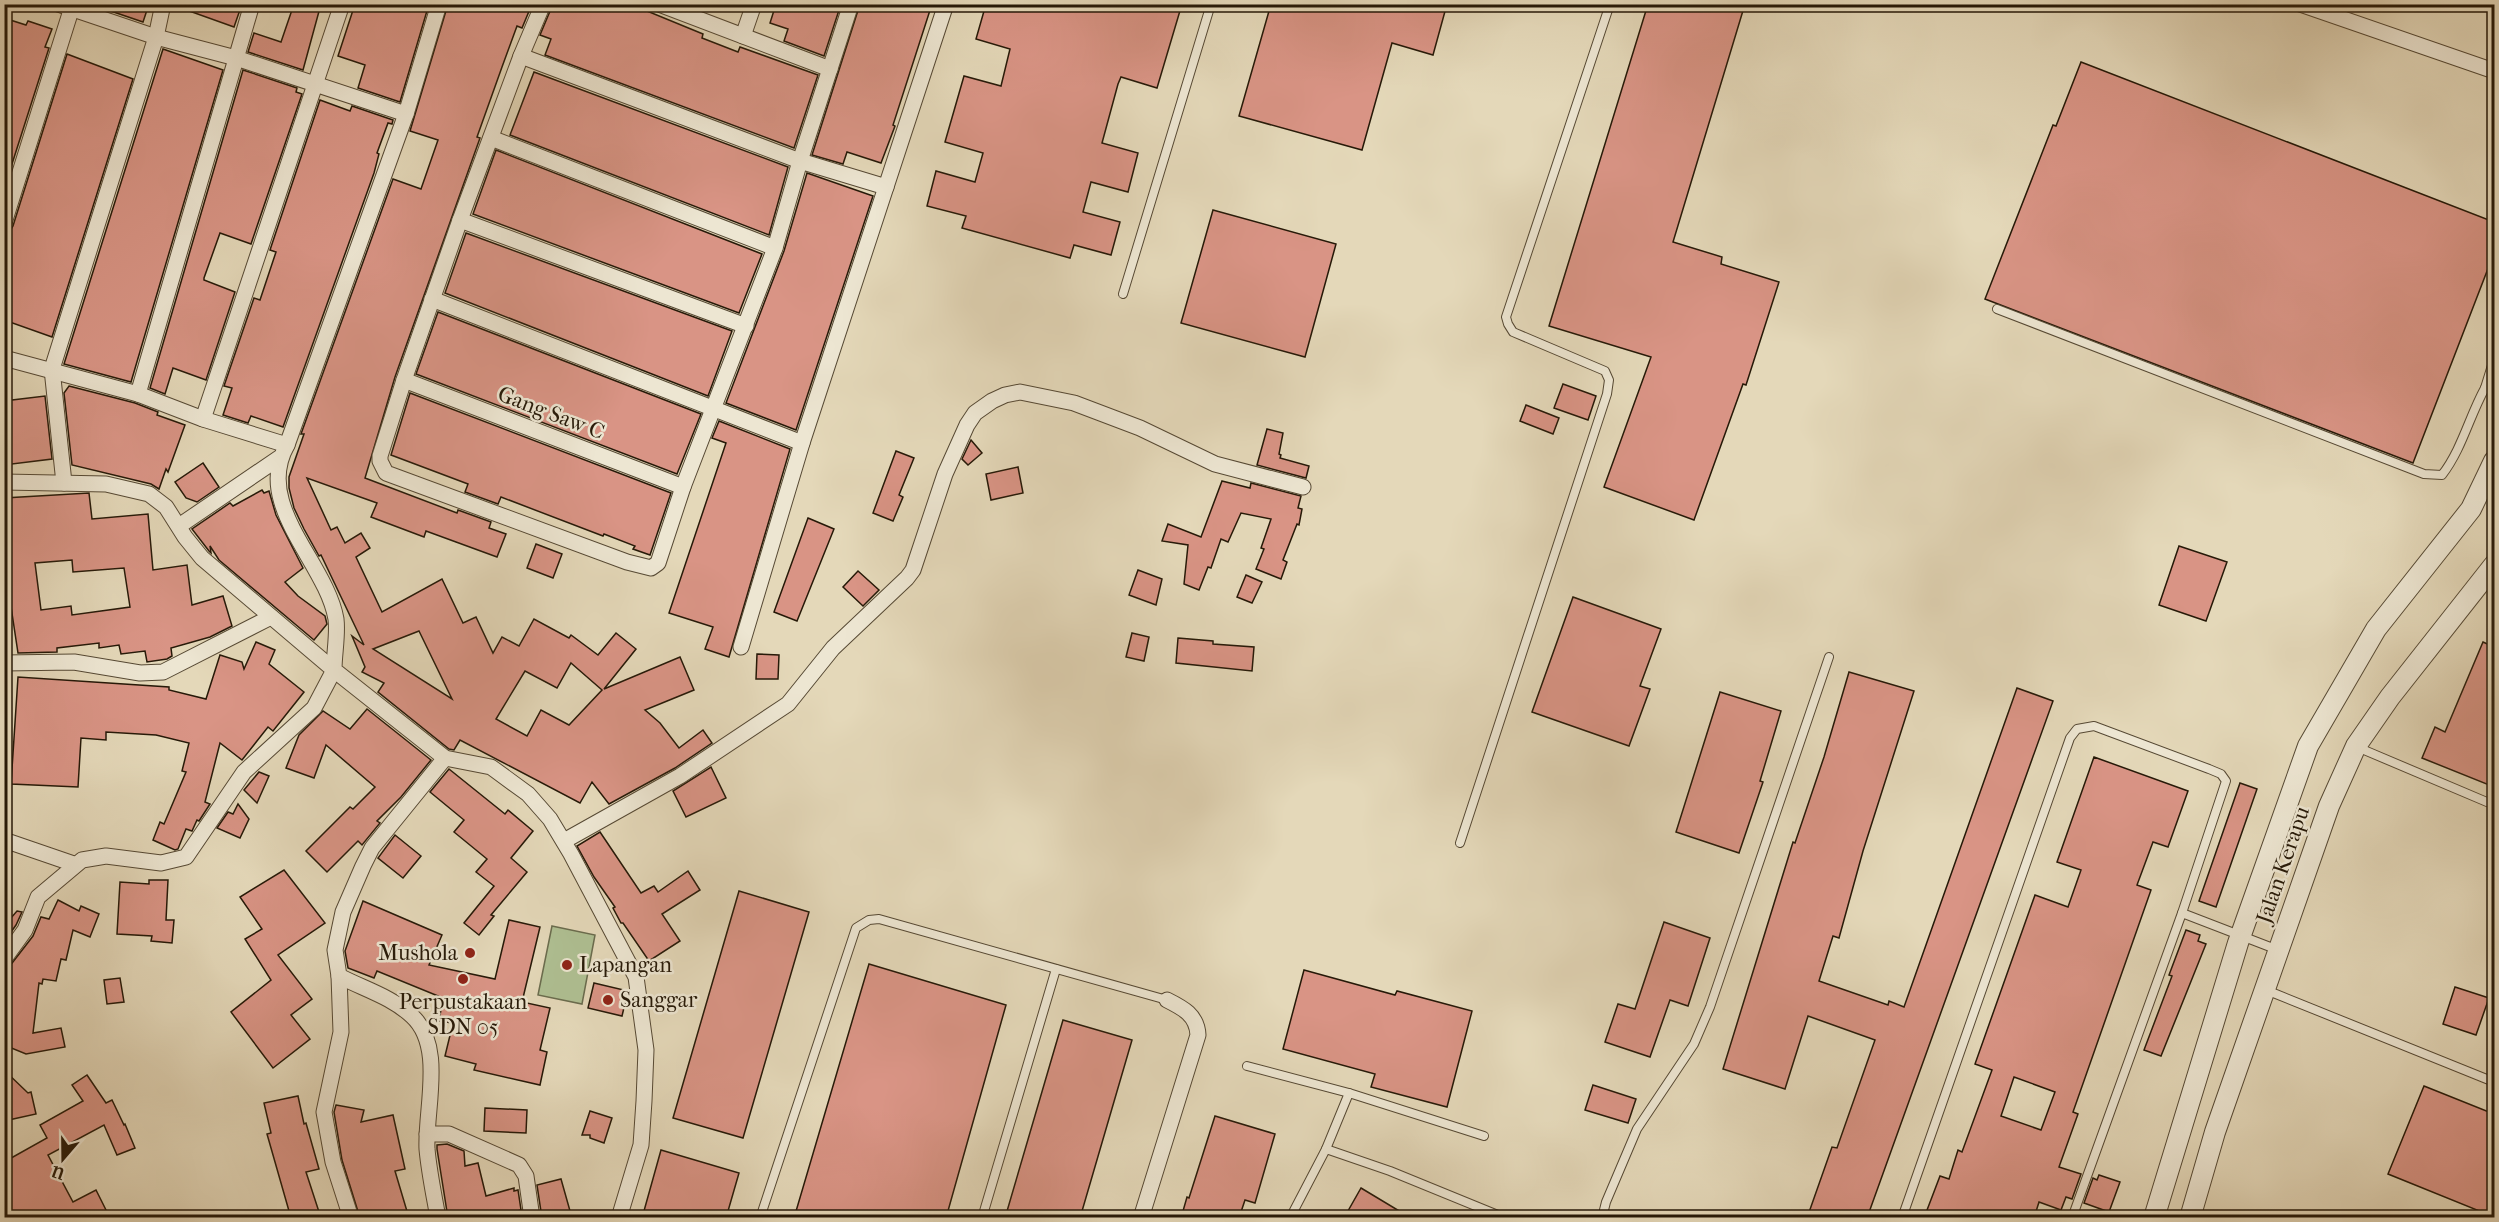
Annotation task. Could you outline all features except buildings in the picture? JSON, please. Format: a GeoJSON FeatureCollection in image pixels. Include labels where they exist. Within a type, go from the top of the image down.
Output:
{"type":"FeatureCollection","features":[{"type":"Feature","properties":{"kind":"street"},"geometry":{"type":"LineString","coordinates":[[64,483],[52,369],[156,37],[163,4]]}},
{"type":"Feature","properties":{"kind":"street"},"geometry":{"type":"LineString","coordinates":[[138,394],[252,4]]}},
{"type":"Feature","properties":{"kind":"street"},"geometry":{"type":"LineString","coordinates":[[202,419],[342,4]]}},
{"type":"Feature","properties":{"kind":"street"},"geometry":{"type":"LineString","coordinates":[[4,959],[25,930],[38,897],[64,876],[74,864],[96,856],[125,857],[161,863],[186,857],[244,772],[314,708],[334,670],[336,620],[326,590],[288,518],[277,485],[283,452],[406,114],[439,4]]}},
{"type":"Feature","properties":{"kind":"street"},"geometry":{"type":"LineString","coordinates":[[543,4],[521,56],[460,220],[404,380],[380,461],[386,473],[627,562],[651,568],[658,563],[683,488],[775,248],[800,161],[851,4]]}},
{"type":"Feature","properties":{"kind":"street"},"geometry":{"type":"LineString","coordinates":[[659,4],[830,69]]}},
{"type":"Feature","properties":{"kind":"street"},"geometry":{"type":"LineString","coordinates":[[743,36],[754,4]]}},
{"type":"Feature","properties":{"kind":"street"},"geometry":{"type":"LineString","coordinates":[[741,647],[802,443],[946,4]]}},
{"type":"Feature","properties":{"kind":"street"},"geometry":{"type":"LineString","coordinates":[[2300,4],[2494,71]]}},
{"type":"Feature","properties":{"kind":"street"},"geometry":{"type":"LineString","coordinates":[[4,223],[68,6],[156,37],[236,58],[315,86],[406,114]]}},
{"type":"Feature","properties":{"kind":"street"},"geometry":{"type":"LineString","coordinates":[[521,56],[800,161],[886,187]]}},
{"type":"Feature","properties":{"kind":"street"},"geometry":{"type":"LineString","coordinates":[[491,138],[775,248]]}},
{"type":"Feature","properties":{"kind":"street"},"geometry":{"type":"LineString","coordinates":[[460,220],[746,326]]}},
{"type":"Feature","properties":{"kind":"street"},"geometry":{"type":"LineString","coordinates":[[432,299],[802,443]]}},
{"type":"Feature","properties":{"kind":"street"},"geometry":{"type":"LineString","coordinates":[[4,358],[52,369],[138,394],[283,452]]}},
{"type":"Feature","properties":{"kind":"street","name":"Gang Saw C"},"geometry":{"type":"LineString","coordinates":[[404,380],[683,488]]}},
{"type":"Feature","properties":{"kind":"street"},"geometry":{"type":"LineString","coordinates":[[564,841],[680,776],[788,704],[833,648],[913,570],[945,474],[967,425],[975,413],[992,401],[1020,392],[1074,403],[1140,428],[1215,464],[1303,487]]}},
{"type":"Feature","properties":{"kind":"street"},"geometry":{"type":"LineString","coordinates":[[179,526],[283,452]]}},
{"type":"Feature","properties":{"kind":"street"},"geometry":{"type":"LineString","coordinates":[[2154,1218],[2240,935],[2308,746],[2376,629],[2471,509],[2494,461]]}},
{"type":"Feature","properties":{"kind":"street"},"geometry":{"type":"LineString","coordinates":[[4,482],[106,484],[149,494],[166,507],[202,558],[334,670],[445,758],[491,767],[528,794],[550,819],[636,977],[641,1002],[646,1050],[641,1145],[619,1218]]}},
{"type":"Feature","properties":{"kind":"street","name":"Jalan Kerapu"},"geometry":{"type":"LineString","coordinates":[[2190,1218],[2215,1132],[2329,806],[2356,746],[2390,697],[2494,565]]}},
{"type":"Feature","properties":{"kind":"street"},"geometry":{"type":"LineString","coordinates":[[4,663],[74,662],[140,673],[163,672],[271,617]]}},
{"type":"Feature","properties":{"kind":"street"},"geometry":{"type":"LineString","coordinates":[[351,1218],[333,1162],[324,1112],[341,1032],[339,976],[335,950],[343,912],[372,848],[445,758]]}},
{"type":"Feature","properties":{"kind":"street"},"geometry":{"type":"LineString","coordinates":[[4,840],[74,864]]}},
{"type":"Feature","properties":{"kind":"street"},"geometry":{"type":"LineString","coordinates":[[339,976],[392,1000],[414,1017],[426,1039],[432,1062],[428,1149],[438,1218]]}},
{"type":"Feature","properties":{"kind":"street"},"geometry":{"type":"LineString","coordinates":[[1141,1218],[1198,1035],[1198,1026],[1185,1008],[1167,1000]]}},
{"type":"Feature","properties":{"kind":"street"},"geometry":{"type":"LineString","coordinates":[[428,1134],[449,1134],[519,1164],[526,1176],[532,1218]]}},
{"type":"Feature","properties":{"kind":"lane"},"geometry":{"type":"LineString","coordinates":[[1123,294],[1211,4]]}},
{"type":"Feature","properties":{"kind":"lane"},"geometry":{"type":"LineString","coordinates":[[1460,843],[1608,387],[1609,380],[1605,371],[1513,332],[1506,316],[1610,4]]}},
{"type":"Feature","properties":{"kind":"lane"},"geometry":{"type":"LineString","coordinates":[[1997,309],[2424,474],[2442,475],[2455,458],[2475,406],[2485,388],[2494,359]]}},
{"type":"Feature","properties":{"kind":"lane"},"geometry":{"type":"LineString","coordinates":[[2485,388],[2494,391]]}},
{"type":"Feature","properties":{"kind":"lane"},"geometry":{"type":"LineString","coordinates":[[1602,1218],[1606,1202],[1637,1129],[1694,1044],[1710,1007],[1829,657]]}},
{"type":"Feature","properties":{"kind":"lane"},"geometry":{"type":"LineString","coordinates":[[1902,1218],[2070,738],[2077,729],[2094,726],[2210,769],[2224,777],[2224,789],[2182,913],[2072,1218]]}},
{"type":"Feature","properties":{"kind":"lane"},"geometry":{"type":"LineString","coordinates":[[2356,746],[2494,805]]}},
{"type":"Feature","properties":{"kind":"lane"},"geometry":{"type":"LineString","coordinates":[[2182,913],[2280,950]]}},
{"type":"Feature","properties":{"kind":"lane"},"geometry":{"type":"LineString","coordinates":[[760,1218],[856,928],[861,924],[879,919],[1167,1000]]}},
{"type":"Feature","properties":{"kind":"lane"},"geometry":{"type":"LineString","coordinates":[[982,1218],[1056,969]]}},
{"type":"Feature","properties":{"kind":"lane"},"geometry":{"type":"LineString","coordinates":[[2266,990],[2494,1082]]}},
{"type":"Feature","properties":{"kind":"lane"},"geometry":{"type":"LineString","coordinates":[[1247,1066],[1349,1093],[1484,1136]]}},
{"type":"Feature","properties":{"kind":"lane"},"geometry":{"type":"LineString","coordinates":[[1290,1218],[1326,1149],[1349,1093]]}},
{"type":"Feature","properties":{"kind":"lane"},"geometry":{"type":"LineString","coordinates":[[1326,1149],[1390,1171],[1505,1218]]}},
{"type":"Feature","properties":{"kind":"green space","name":"Lapangan"},"geometry":{"type":"Polygon","coordinates":[[[552,926],[595,935],[582,1004],[538,995],[552,926]]]}},
{"type":"Feature","properties":{"kind":"place","name":"Mushola"},"geometry":{"type":"Point","coordinates":[470,953]}},
{"type":"Feature","properties":{"kind":"place","name":"Lapangan"},"geometry":{"type":"Point","coordinates":[567,965]}},
{"type":"Feature","properties":{"kind":"place","name":"Perpustakaan SDN 05"},"geometry":{"type":"Point","coordinates":[463,979]}},
{"type":"Feature","properties":{"kind":"place","name":"Sanggar"},"geometry":{"type":"Point","coordinates":[608,1000]}}]}
